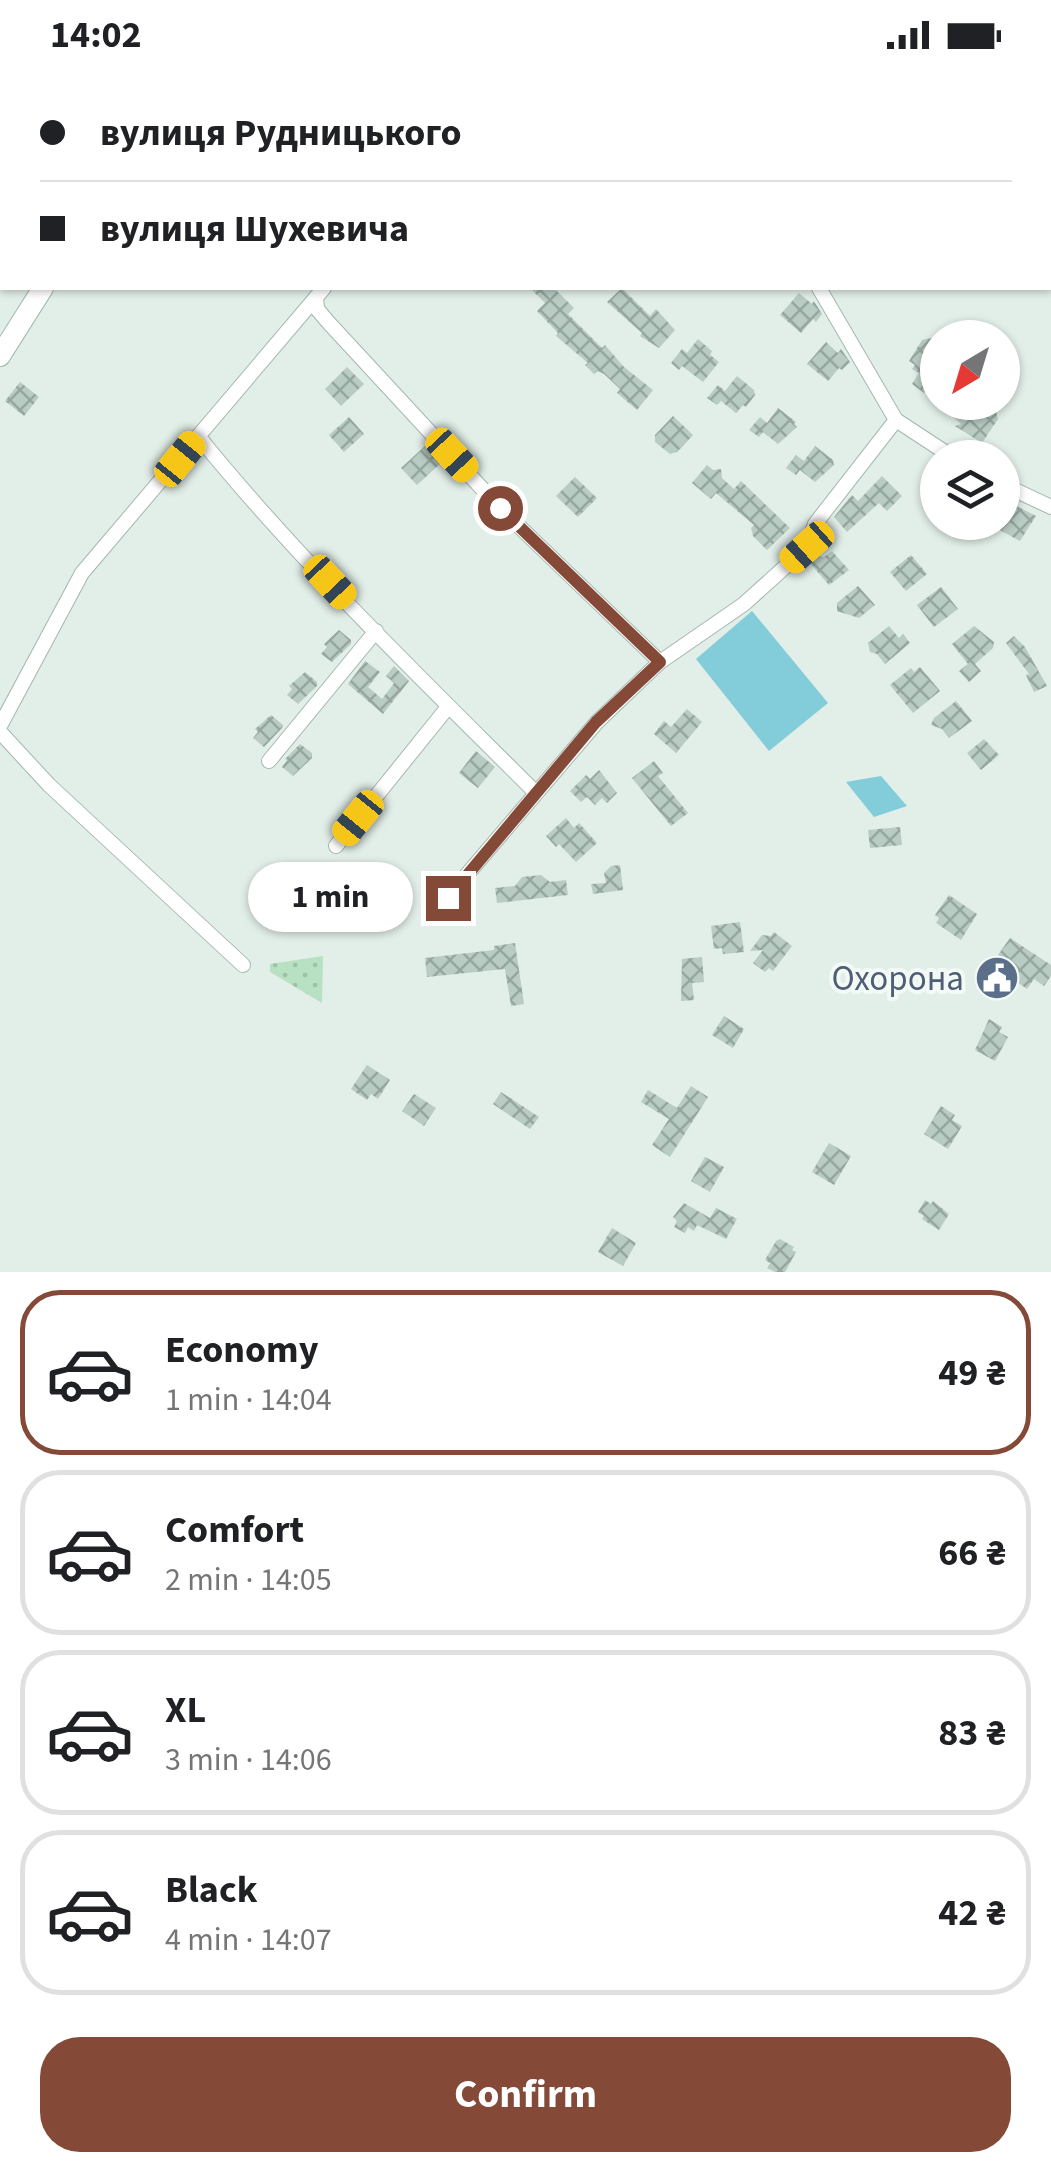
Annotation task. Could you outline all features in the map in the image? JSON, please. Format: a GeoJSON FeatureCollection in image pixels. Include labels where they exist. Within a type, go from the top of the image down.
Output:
{"type":"FeatureCollection","features":[{"type":"Feature","properties":{"kind":"street"},"geometry":{"type":"LineString","coordinates":[[0,356],[42,290]]}},
{"type":"Feature","properties":{"kind":"street"},"geometry":{"type":"LineString","coordinates":[[820,290],[896,420],[927,440]]}},
{"type":"Feature","properties":{"kind":"street"},"geometry":{"type":"LineString","coordinates":[[320,292],[317,309],[328,322],[500,508],[660,662]]}},
{"type":"Feature","properties":{"kind":"street"},"geometry":{"type":"LineString","coordinates":[[243,965],[49,785],[0,729],[82,573],[320,292]]}},
{"type":"Feature","properties":{"kind":"street"},"geometry":{"type":"LineString","coordinates":[[448,898],[596,722],[660,662],[744,604],[807,547],[815,524],[896,420]]}},
{"type":"Feature","properties":{"kind":"street"},"geometry":{"type":"LineString","coordinates":[[198,436],[237,484],[376,631],[536,793]]}},
{"type":"Feature","properties":{"kind":"street"},"geometry":{"type":"LineString","coordinates":[[1020,492],[1051,506]]}},
{"type":"Feature","properties":{"kind":"street"},"geometry":{"type":"LineString","coordinates":[[269,761],[376,631]]}},
{"type":"Feature","properties":{"kind":"street"},"geometry":{"type":"LineString","coordinates":[[336,846],[448,707]]}},
{"type":"Feature","properties":{"kind":"green space"},"geometry":{"type":"Polygon","coordinates":[[[323,956],[322,1003],[270,972],[270,964],[323,956]]]}},
{"type":"Feature","properties":{"kind":"water"},"geometry":{"type":"Polygon","coordinates":[[[752,611],[828,703],[769,751],[696,659],[752,611]]]}},
{"type":"Feature","properties":{"kind":"water"},"geometry":{"type":"Polygon","coordinates":[[[881,776],[907,806],[874,817],[846,782],[881,776]]]}},
{"type":"Feature","properties":{"kind":"building"},"geometry":{"type":"Polygon","coordinates":[[[532,290],[556,290],[574,308],[568,314],[653,390],[637,410],[617,393],[620,389],[604,374],[594,374],[585,365],[588,363],[556,336],[558,333],[537,311],[545,303],[532,290]]]}},
{"type":"Feature","properties":{"kind":"building"},"geometry":{"type":"Polygon","coordinates":[[[624,290],[650,316],[656,309],[675,330],[659,348],[640,336],[642,333],[607,302],[624,290]]]}},
{"type":"Feature","properties":{"kind":"building"},"geometry":{"type":"Polygon","coordinates":[[[799,293],[812,304],[814,301],[822,314],[801,333],[780,315],[799,293]]]}},
{"type":"Feature","properties":{"kind":"building"},"geometry":{"type":"Polygon","coordinates":[[[698,339],[719,362],[703,382],[682,366],[679,370],[671,363],[682,349],[687,353],[698,339]]]}},
{"type":"Feature","properties":{"kind":"building"},"geometry":{"type":"Polygon","coordinates":[[[826,342],[838,353],[841,349],[850,362],[828,381],[807,364],[826,342]]]}},
{"type":"Feature","properties":{"kind":"building"},"geometry":{"type":"Polygon","coordinates":[[[920,343],[920,390],[912,384],[919,373],[909,361],[920,343]]]}},
{"type":"Feature","properties":{"kind":"building"},"geometry":{"type":"Polygon","coordinates":[[[347,367],[364,384],[341,406],[325,389],[347,367]]]}},
{"type":"Feature","properties":{"kind":"building"},"geometry":{"type":"Polygon","coordinates":[[[737,376],[754,390],[755,395],[746,407],[743,405],[736,413],[721,401],[717,405],[707,398],[718,385],[725,391],[737,376]]]}},
{"type":"Feature","properties":{"kind":"building"},"geometry":{"type":"Polygon","coordinates":[[[20,382],[39,397],[24,416],[5,401],[20,382]]]}},
{"type":"Feature","properties":{"kind":"building"},"geometry":{"type":"Polygon","coordinates":[[[778,408],[797,427],[778,444],[763,432],[759,437],[749,430],[760,417],[767,423],[778,408]]]}},
{"type":"Feature","properties":{"kind":"building"},"geometry":{"type":"Polygon","coordinates":[[[673,416],[693,435],[670,454],[655,442],[655,435],[673,416]]]}},
{"type":"Feature","properties":{"kind":"building"},"geometry":{"type":"Polygon","coordinates":[[[349,417],[364,434],[344,452],[329,435],[349,417]]]}},
{"type":"Feature","properties":{"kind":"building"},"geometry":{"type":"Polygon","coordinates":[[[957,420],[997,420],[984,440],[955,426],[961,424],[957,420]]]}},
{"type":"Feature","properties":{"kind":"building"},"geometry":{"type":"Polygon","coordinates":[[[425,446],[441,463],[417,485],[401,468],[425,446]]]}},
{"type":"Feature","properties":{"kind":"building"},"geometry":{"type":"Polygon","coordinates":[[[815,446],[834,465],[815,482],[800,470],[796,475],[786,468],[796,455],[804,461],[815,446]]]}},
{"type":"Feature","properties":{"kind":"building"},"geometry":{"type":"Polygon","coordinates":[[[707,465],[713,470],[721,469],[722,478],[734,489],[741,481],[790,528],[767,550],[753,536],[754,525],[716,493],[711,499],[692,483],[707,465]]]}},
{"type":"Feature","properties":{"kind":"building"},"geometry":{"type":"Polygon","coordinates":[[[882,476],[902,496],[887,511],[879,503],[847,532],[834,517],[852,495],[858,501],[882,476]]]}},
{"type":"Feature","properties":{"kind":"building"},"geometry":{"type":"Polygon","coordinates":[[[575,477],[597,498],[578,517],[556,496],[575,477]]]}},
{"type":"Feature","properties":{"kind":"building"},"geometry":{"type":"Polygon","coordinates":[[[1020,508],[1036,516],[1018,540],[1020,508]]]}},
{"type":"Feature","properties":{"kind":"building"},"geometry":{"type":"Polygon","coordinates":[[[832,551],[849,570],[829,585],[808,561],[814,555],[824,557],[832,551]]]}},
{"type":"Feature","properties":{"kind":"building"},"geometry":{"type":"Polygon","coordinates":[[[911,555],[927,574],[906,591],[890,572],[911,555]]]}},
{"type":"Feature","properties":{"kind":"building"},"geometry":{"type":"Polygon","coordinates":[[[858,586],[875,605],[859,618],[837,611],[837,603],[858,586]]]}},
{"type":"Feature","properties":{"kind":"building"},"geometry":{"type":"Polygon","coordinates":[[[941,587],[958,609],[934,627],[917,605],[941,587]]]}},
{"type":"Feature","properties":{"kind":"building"},"geometry":{"type":"Polygon","coordinates":[[[889,626],[899,638],[903,634],[910,643],[885,664],[870,652],[868,643],[889,626]]]}},
{"type":"Feature","properties":{"kind":"building"},"geometry":{"type":"Polygon","coordinates":[[[974,626],[994,642],[993,648],[975,664],[981,671],[969,682],[959,671],[968,664],[952,644],[974,626]]]}},
{"type":"Feature","properties":{"kind":"building"},"geometry":{"type":"Polygon","coordinates":[[[339,630],[351,644],[332,662],[321,654],[327,647],[324,644],[339,630]]]}},
{"type":"Feature","properties":{"kind":"building"},"geometry":{"type":"Polygon","coordinates":[[[1014,636],[1025,647],[1047,686],[1034,692],[1026,675],[1029,674],[1006,643],[1014,636]]]}},
{"type":"Feature","properties":{"kind":"building"},"geometry":{"type":"Polygon","coordinates":[[[365,661],[380,672],[368,687],[382,699],[394,683],[386,676],[394,666],[409,681],[383,714],[348,684],[365,661]]]}},
{"type":"Feature","properties":{"kind":"building"},"geometry":{"type":"Polygon","coordinates":[[[920,667],[940,691],[913,713],[890,685],[911,668],[914,672],[920,667]]]}},
{"type":"Feature","properties":{"kind":"building"},"geometry":{"type":"Polygon","coordinates":[[[305,672],[317,686],[298,704],[287,695],[292,689],[289,686],[305,672]]]}},
{"type":"Feature","properties":{"kind":"building"},"geometry":{"type":"Polygon","coordinates":[[[956,701],[972,721],[949,738],[942,729],[931,725],[956,701]]]}},
{"type":"Feature","properties":{"kind":"building"},"geometry":{"type":"Polygon","coordinates":[[[687,709],[702,722],[676,753],[654,734],[664,721],[671,727],[687,709]]]}},
{"type":"Feature","properties":{"kind":"building"},"geometry":{"type":"Polygon","coordinates":[[[271,715],[283,725],[264,747],[253,738],[258,732],[255,729],[271,715]]]}},
{"type":"Feature","properties":{"kind":"building"},"geometry":{"type":"Polygon","coordinates":[[[984,739],[999,755],[981,770],[967,753],[984,739]]]}},
{"type":"Feature","properties":{"kind":"building"},"geometry":{"type":"Polygon","coordinates":[[[300,744],[312,753],[312,758],[293,776],[282,767],[300,744]]]}},
{"type":"Feature","properties":{"kind":"building"},"geometry":{"type":"Polygon","coordinates":[[[476,751],[495,767],[478,788],[459,773],[476,751]]]}},
{"type":"Feature","properties":{"kind":"building"},"geometry":{"type":"Polygon","coordinates":[[[654,761],[663,773],[658,776],[688,813],[671,826],[632,778],[654,761]]]}},
{"type":"Feature","properties":{"kind":"building"},"geometry":{"type":"Polygon","coordinates":[[[599,770],[617,793],[607,803],[602,798],[595,805],[587,797],[581,802],[570,791],[586,775],[590,779],[599,770]]]}},
{"type":"Feature","properties":{"kind":"building"},"geometry":{"type":"Polygon","coordinates":[[[566,818],[574,828],[579,823],[597,843],[576,862],[546,836],[566,818]]]}},
{"type":"Feature","properties":{"kind":"building"},"geometry":{"type":"Polygon","coordinates":[[[900,827],[902,845],[870,848],[868,830],[900,827]]]}},
{"type":"Feature","properties":{"kind":"building"},"geometry":{"type":"Polygon","coordinates":[[[620,865],[623,890],[593,894],[591,884],[606,883],[604,873],[611,866],[620,865]]]}},
{"type":"Feature","properties":{"kind":"building"},"geometry":{"type":"Polygon","coordinates":[[[541,875],[550,882],[566,880],[568,895],[497,903],[495,888],[515,886],[522,877],[541,875]]]}},
{"type":"Feature","properties":{"kind":"building"},"geometry":{"type":"Polygon","coordinates":[[[949,895],[977,914],[961,940],[936,923],[939,918],[935,915],[949,895]]]}},
{"type":"Feature","properties":{"kind":"building"},"geometry":{"type":"Polygon","coordinates":[[[740,922],[744,952],[723,954],[722,948],[714,949],[711,926],[740,922]]]}},
{"type":"Feature","properties":{"kind":"building"},"geometry":{"type":"Polygon","coordinates":[[[774,932],[792,946],[773,971],[769,968],[765,972],[753,963],[763,950],[750,951],[762,935],[771,936],[774,932]]]}},
{"type":"Feature","properties":{"kind":"building"},"geometry":{"type":"Polygon","coordinates":[[[1010,938],[1051,965],[1051,976],[1044,986],[1034,979],[1027,989],[1004,973],[1010,963],[998,955],[1010,938]]]}},
{"type":"Feature","properties":{"kind":"building"},"geometry":{"type":"Polygon","coordinates":[[[515,943],[524,1004],[511,1006],[505,969],[427,977],[425,958],[494,950],[494,946],[515,943]]]}},
{"type":"Feature","properties":{"kind":"building"},"geometry":{"type":"Polygon","coordinates":[[[702,957],[704,982],[692,983],[694,1000],[681,1001],[682,959],[702,957]]]}},
{"type":"Feature","properties":{"kind":"building"},"geometry":{"type":"Polygon","coordinates":[[[724,1016],[744,1029],[733,1048],[712,1035],[724,1016]]]}},
{"type":"Feature","properties":{"kind":"building"},"geometry":{"type":"Polygon","coordinates":[[[989,1019],[1002,1027],[999,1032],[1008,1037],[995,1061],[975,1050],[989,1019]]]}},
{"type":"Feature","properties":{"kind":"building"},"geometry":{"type":"Polygon","coordinates":[[[367,1065],[390,1080],[378,1099],[371,1094],[367,1100],[351,1089],[367,1065]]]}},
{"type":"Feature","properties":{"kind":"building"},"geometry":{"type":"Polygon","coordinates":[[[691,1086],[708,1097],[670,1157],[652,1145],[669,1119],[641,1102],[648,1090],[677,1108],[691,1086]]]}},
{"type":"Feature","properties":{"kind":"building"},"geometry":{"type":"Polygon","coordinates":[[[501,1092],[539,1117],[530,1129],[493,1104],[501,1092]]]}},
{"type":"Feature","properties":{"kind":"building"},"geometry":{"type":"Polygon","coordinates":[[[414,1094],[436,1108],[424,1126],[402,1111],[414,1094]]]}},
{"type":"Feature","properties":{"kind":"building"},"geometry":{"type":"Polygon","coordinates":[[[941,1106],[955,1115],[952,1120],[962,1126],[948,1149],[924,1134],[941,1106]]]}},
{"type":"Feature","properties":{"kind":"building"},"geometry":{"type":"Polygon","coordinates":[[[829,1143],[851,1156],[834,1185],[812,1172],[829,1143]]]}},
{"type":"Feature","properties":{"kind":"building"},"geometry":{"type":"Polygon","coordinates":[[[705,1157],[724,1167],[710,1192],[691,1181],[705,1157]]]}},
{"type":"Feature","properties":{"kind":"building"},"geometry":{"type":"Polygon","coordinates":[[[925,1200],[931,1204],[933,1201],[949,1214],[939,1230],[918,1212],[925,1200]]]}},
{"type":"Feature","properties":{"kind":"building"},"geometry":{"type":"Polygon","coordinates":[[[684,1203],[710,1218],[716,1208],[737,1219],[726,1239],[697,1225],[694,1231],[688,1227],[685,1233],[674,1227],[677,1221],[673,1217],[684,1203]]]}},
{"type":"Feature","properties":{"kind":"building"},"geometry":{"type":"Polygon","coordinates":[[[612,1228],[636,1243],[623,1266],[598,1252],[612,1228]]]}},
{"type":"Feature","properties":{"kind":"building"},"geometry":{"type":"Polygon","coordinates":[[[780,1239],[796,1252],[785,1272],[775,1272],[767,1268],[770,1263],[765,1260],[780,1239]]]}},
{"type":"Feature","properties":{"kind":"place","name":"Охорона"},"geometry":{"type":"Point","coordinates":[997,978]}},
{"type":"Feature","properties":{"kind":"route"},"geometry":{"type":"LineString","coordinates":[[448,898],[596,722],[660,662],[500,508]]}}]}
